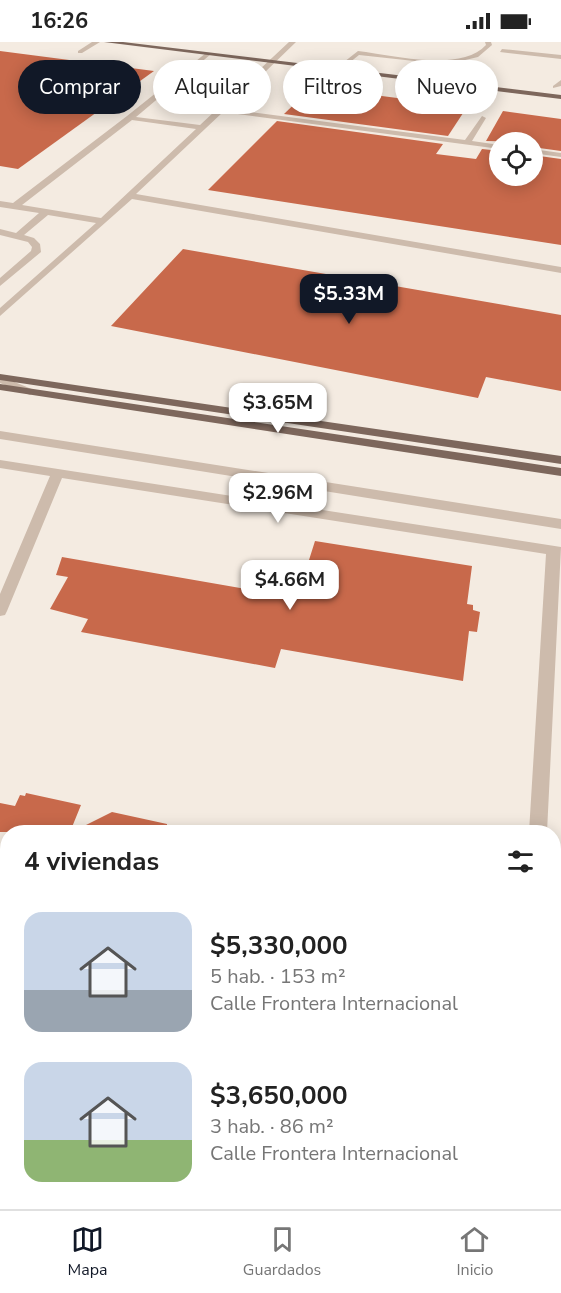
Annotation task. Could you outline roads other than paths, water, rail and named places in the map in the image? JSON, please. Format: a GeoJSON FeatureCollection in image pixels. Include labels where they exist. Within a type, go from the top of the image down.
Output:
{"type":"FeatureCollection","features":[{"type":"Feature","properties":{"kind":"main road"},"geometry":{"type":"LineString","coordinates":[[107,42],[395,77]]}},
{"type":"Feature","properties":{"kind":"main road"},"geometry":{"type":"LineString","coordinates":[[269,52],[291,55]]}},
{"type":"Feature","properties":{"kind":"main road"},"geometry":{"type":"LineString","coordinates":[[543,85],[559,85]]}},
{"type":"Feature","properties":{"kind":"main road"},"geometry":{"type":"LineString","coordinates":[[498,89],[561,97]]}},
{"type":"Feature","properties":{"kind":"main road"},"geometry":{"type":"LineString","coordinates":[[0,378],[561,460]]}},
{"type":"Feature","properties":{"kind":"main road"},"geometry":{"type":"LineString","coordinates":[[0,387],[561,472]]}},
{"type":"Feature","properties":{"kind":"street"},"geometry":{"type":"LineString","coordinates":[[80,52],[97,42]]}},
{"type":"Feature","properties":{"kind":"street"},"geometry":{"type":"LineString","coordinates":[[272,62],[293,42]]}},
{"type":"Feature","properties":{"kind":"street"},"geometry":{"type":"LineString","coordinates":[[457,60],[482,53],[489,45],[488,42]]}},
{"type":"Feature","properties":{"kind":"street"},"geometry":{"type":"LineString","coordinates":[[380,48],[420,53],[414,59]]}},
{"type":"Feature","properties":{"kind":"street"},"geometry":{"type":"LineString","coordinates":[[561,51],[503,48],[561,57]]}},
{"type":"Feature","properties":{"kind":"street"},"geometry":{"type":"LineString","coordinates":[[349,60],[361,50],[422,60]]}},
{"type":"Feature","properties":{"kind":"street"},"geometry":{"type":"LineString","coordinates":[[15,206],[208,54]]}},
{"type":"Feature","properties":{"kind":"street"},"geometry":{"type":"LineString","coordinates":[[0,313],[218,114]]}},
{"type":"Feature","properties":{"kind":"street"},"geometry":{"type":"LineString","coordinates":[[253,114],[489,145]]}},
{"type":"Feature","properties":{"kind":"street"},"geometry":{"type":"LineString","coordinates":[[129,118],[202,128]]}},
{"type":"Feature","properties":{"kind":"street"},"geometry":{"type":"LineString","coordinates":[[468,142],[482,118]]}},
{"type":"Feature","properties":{"kind":"street"},"geometry":{"type":"LineString","coordinates":[[543,153],[561,155]]}},
{"type":"Feature","properties":{"kind":"street"},"geometry":{"type":"LineString","coordinates":[[130,196],[561,270]]}},
{"type":"Feature","properties":{"kind":"street"},"geometry":{"type":"LineString","coordinates":[[0,204],[103,221]]}},
{"type":"Feature","properties":{"kind":"street"},"geometry":{"type":"LineString","coordinates":[[18,236],[47,212]]}},
{"type":"Feature","properties":{"kind":"street"},"geometry":{"type":"LineString","coordinates":[[0,232],[31,240],[37,246],[36,252],[0,283]]}},
{"type":"Feature","properties":{"kind":"street"},"geometry":{"type":"LineString","coordinates":[[0,378],[30,393]]}},
{"type":"Feature","properties":{"kind":"street"},"geometry":{"type":"LineString","coordinates":[[0,435],[561,524]]}},
{"type":"Feature","properties":{"kind":"street"},"geometry":{"type":"LineString","coordinates":[[0,464],[557,552],[538,825]]}},
{"type":"Feature","properties":{"kind":"street"},"geometry":{"type":"LineString","coordinates":[[0,611],[57,474]]}}]}
